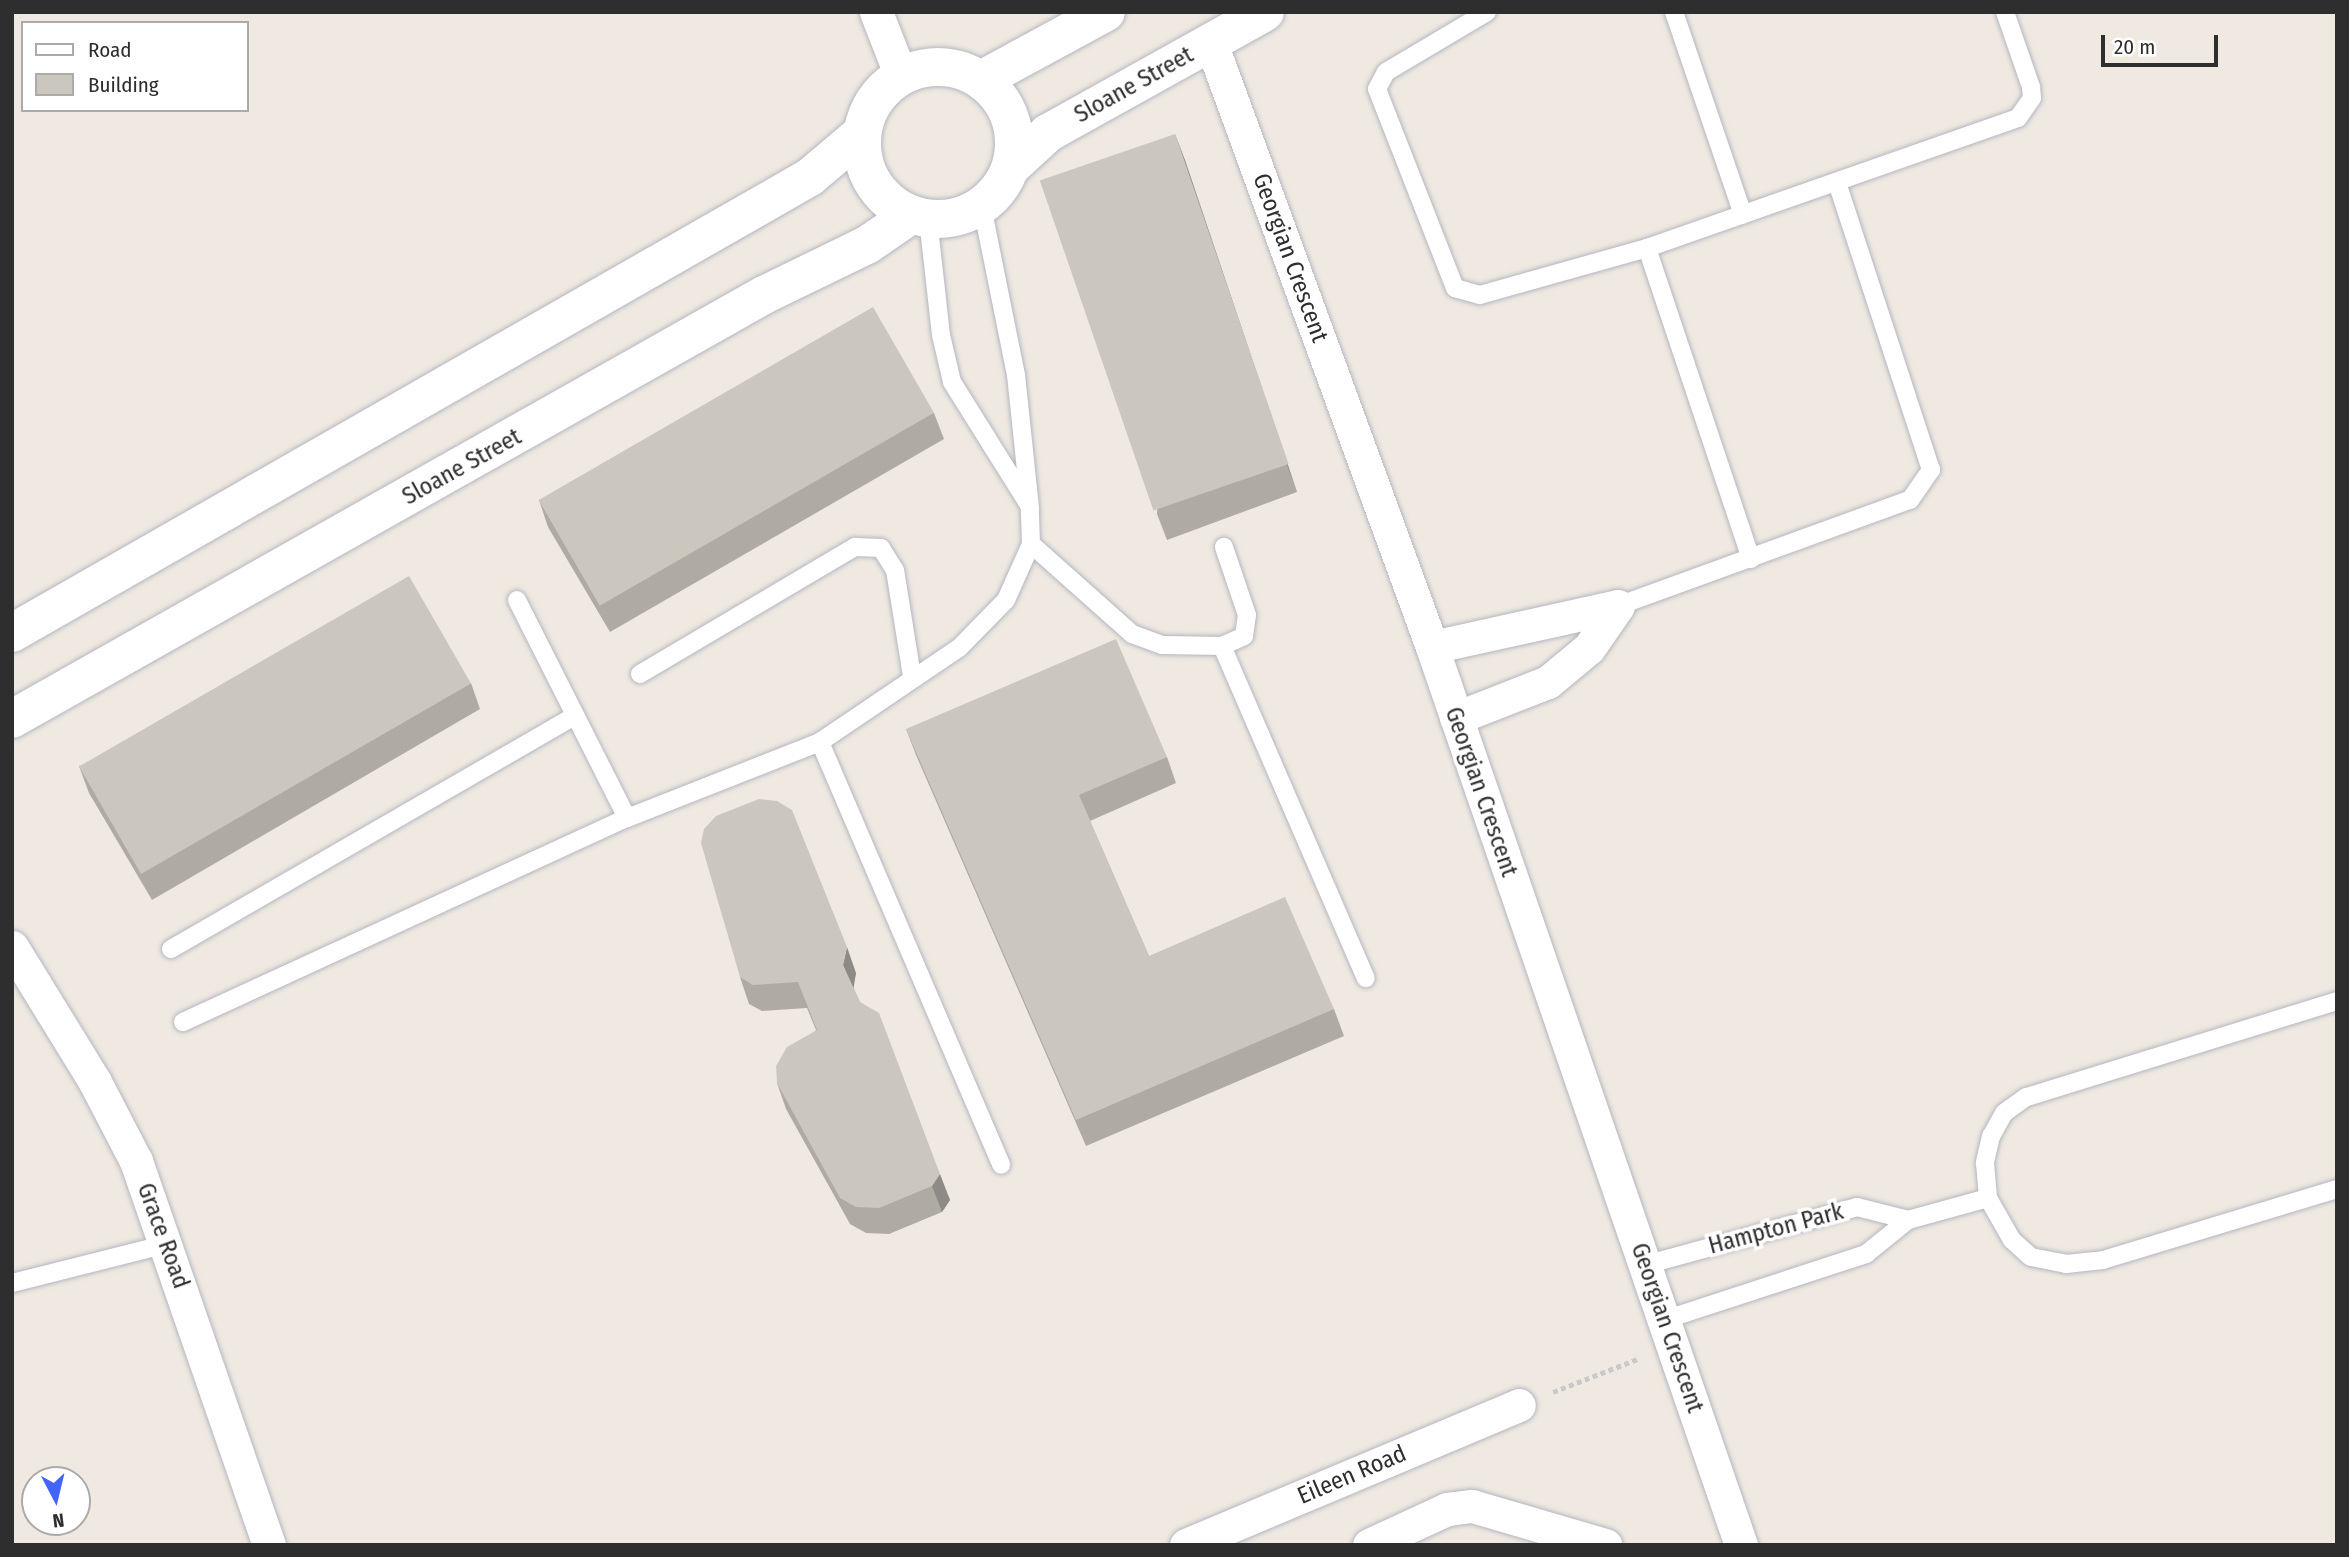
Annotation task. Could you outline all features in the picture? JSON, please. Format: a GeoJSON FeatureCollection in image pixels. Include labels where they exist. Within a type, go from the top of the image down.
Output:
{"type":"FeatureCollection","features":[{"type":"Feature","properties":{"kind":"street"},"geometry":{"type":"LineString","coordinates":[[876,12],[901,76]]}},
{"type":"Feature","properties":{"kind":"street"},"geometry":{"type":"LineString","coordinates":[[981,80],[1105,12]]}},
{"type":"Feature","properties":{"kind":"street","name":"Sloane Street"},"geometry":{"type":"LineString","coordinates":[[1011,167],[1048,133],[1265,12]]}},
{"type":"Feature","properties":{"kind":"street","name":"Georgian Crescent"},"geometry":{"type":"LineString","coordinates":[[1211,43],[1432,647],[1741,1545]]}},
{"type":"Feature","properties":{"kind":"street"},"geometry":{"type":"LineString","coordinates":[[942,67],[981,80],[999,97],[1011,118],[1015,143],[1011,167],[1000,189],[982,206],[956,217],[919,217],[889,202],[872,183],[863,159],[862,133],[869,110],[901,76],[942,67]]}},
{"type":"Feature","properties":{"kind":"street"},"geometry":{"type":"LineString","coordinates":[[12,633],[810,177],[862,133]]}},
{"type":"Feature","properties":{"kind":"street","name":"Sloane Street"},"geometry":{"type":"LineString","coordinates":[[12,719],[775,289],[919,217]]}},
{"type":"Feature","properties":{"kind":"street"},"geometry":{"type":"LineString","coordinates":[[1432,647],[1618,606]]}},
{"type":"Feature","properties":{"kind":"street"},"geometry":{"type":"LineString","coordinates":[[1456,718],[1548,682],[1589,648],[1618,606]]}},
{"type":"Feature","properties":{"kind":"street","name":"Grace Road"},"geometry":{"type":"LineString","coordinates":[[12,947],[95,1082],[136,1161],[167,1244],[269,1545]]}},
{"type":"Feature","properties":{"kind":"street","name":"Eileen Road"},"geometry":{"type":"LineString","coordinates":[[1186,1545],[1225,1537],[1519,1405]]}},
{"type":"Feature","properties":{"kind":"street"},"geometry":{"type":"LineString","coordinates":[[1369,1545],[1447,1509],[1472,1506],[1605,1545]]}},
{"type":"Feature","properties":{"kind":"lane"},"geometry":{"type":"LineString","coordinates":[[1487,12],[1386,72],[1377,89],[1455,288],[1480,295],[1647,248],[2007,124],[2026,110],[2031,87],[2005,12]]}},
{"type":"Feature","properties":{"kind":"lane"},"geometry":{"type":"LineString","coordinates":[[1674,12],[1743,215]]}},
{"type":"Feature","properties":{"kind":"lane"},"geometry":{"type":"LineString","coordinates":[[1618,606],[1910,500],[1931,470],[1837,183]]}},
{"type":"Feature","properties":{"kind":"lane"},"geometry":{"type":"LineString","coordinates":[[183,1021],[626,818],[820,742],[912,676],[959,648],[1006,600],[1031,544],[1030,508],[1016,375],[982,206]]}},
{"type":"Feature","properties":{"kind":"lane"},"geometry":{"type":"LineString","coordinates":[[919,217],[941,335],[953,382],[1030,508]]}},
{"type":"Feature","properties":{"kind":"lane"},"geometry":{"type":"LineString","coordinates":[[1647,248],[1751,559]]}},
{"type":"Feature","properties":{"kind":"lane"},"geometry":{"type":"LineString","coordinates":[[1031,544],[1107,617],[1132,634],[1162,645],[1222,646],[1244,636],[1247,615],[1224,548]]}},
{"type":"Feature","properties":{"kind":"lane"},"geometry":{"type":"LineString","coordinates":[[640,674],[855,547],[881,548],[895,570],[912,676]]}},
{"type":"Feature","properties":{"kind":"lane"},"geometry":{"type":"LineString","coordinates":[[517,600],[573,717],[626,818]]}},
{"type":"Feature","properties":{"kind":"lane"},"geometry":{"type":"LineString","coordinates":[[1222,646],[1366,978]]}},
{"type":"Feature","properties":{"kind":"lane"},"geometry":{"type":"LineString","coordinates":[[171,948],[573,717]]}},
{"type":"Feature","properties":{"kind":"lane"},"geometry":{"type":"LineString","coordinates":[[820,742],[1001,1165]]}},
{"type":"Feature","properties":{"kind":"lane"},"geometry":{"type":"LineString","coordinates":[[2337,1001],[2026,1097],[2004,1113],[1991,1136],[1985,1163],[1988,1198],[2012,1240],[2031,1257],[2066,1265],[2103,1261],[2337,1189]]}},
{"type":"Feature","properties":{"kind":"lane","name":"Hampton Park"},"geometry":{"type":"LineString","coordinates":[[1668,1333],[1866,1254],[1908,1220],[1988,1198]]}},
{"type":"Feature","properties":{"kind":"lane","name":"Hampton Park"},"geometry":{"type":"LineString","coordinates":[[1645,1265],[1857,1207],[1908,1220]]}},
{"type":"Feature","properties":{"kind":"lane"},"geometry":{"type":"LineString","coordinates":[[12,1283],[167,1244]]}},
{"type":"Feature","properties":{"kind":"path"},"geometry":{"type":"LineString","coordinates":[[1519,1405],[1668,1333]]}},
{"type":"Feature","properties":{"kind":"building"},"geometry":{"type":"Polygon","coordinates":[[[1175,134],[1289,464],[1153,511],[1040,181],[1175,134]]]}},
{"type":"Feature","properties":{"kind":"building"},"geometry":{"type":"Polygon","coordinates":[[[873,307],[934,413],[600,606],[539,500],[873,307]]]}},
{"type":"Feature","properties":{"kind":"building"},"geometry":{"type":"Polygon","coordinates":[[[409,576],[471,683],[141,874],[79,766],[409,576]]]}},
{"type":"Feature","properties":{"kind":"building"},"geometry":{"type":"Polygon","coordinates":[[[1116,639],[1167,757],[1079,795],[1149,956],[1285,897],[1334,1009],[1076,1120],[906,729],[1116,639]]]}},
{"type":"Feature","properties":{"kind":"building"},"geometry":{"type":"Polygon","coordinates":[[[759,799],[777,801],[792,810],[847,947],[843,965],[860,1002],[879,1013],[940,1174],[932,1186],[879,1208],[856,1207],[840,1198],[777,1083],[776,1066],[787,1047],[817,1030],[798,982],[753,985],[740,977],[701,843],[704,829],[716,816],[759,799]]]}}]}
